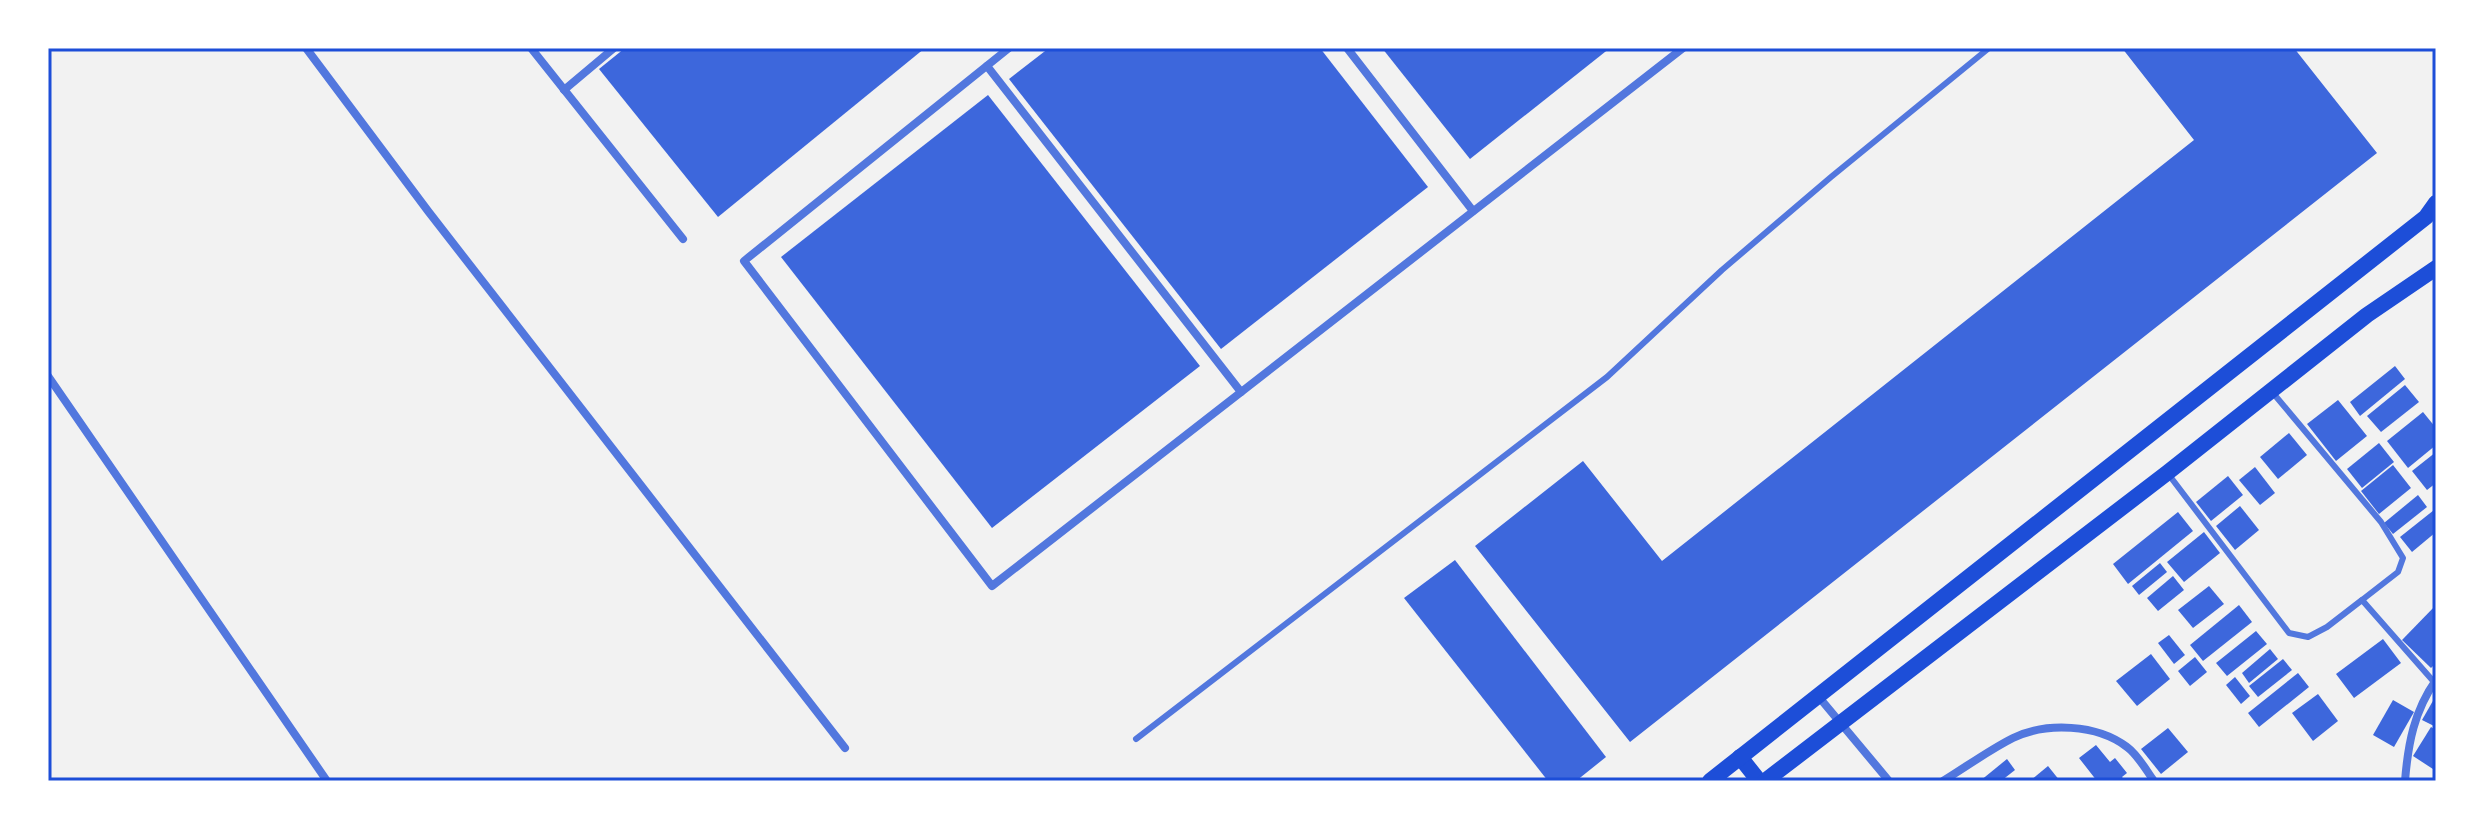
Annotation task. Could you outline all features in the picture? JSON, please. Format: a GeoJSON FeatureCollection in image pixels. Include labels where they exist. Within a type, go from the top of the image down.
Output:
{"type":"FeatureCollection","features":[{"type":"Feature","properties":{"kind":"main road"},"geometry":{"type":"LineString","coordinates":[[1710,781],[2426,217],[2436,203]]}},
{"type":"Feature","properties":{"kind":"main road"},"geometry":{"type":"LineString","coordinates":[[1740,757],[1762,781],[2167,473],[2367,315],[2436,268]]}},
{"type":"Feature","properties":{"kind":"street"},"geometry":{"type":"LineString","coordinates":[[306,48],[428,211],[845,748]]}},
{"type":"Feature","properties":{"kind":"street"},"geometry":{"type":"LineString","coordinates":[[531,48],[683,239]]}},
{"type":"Feature","properties":{"kind":"street"},"geometry":{"type":"LineString","coordinates":[[564,90],[614,48]]}},
{"type":"Feature","properties":{"kind":"street"},"geometry":{"type":"LineString","coordinates":[[1009,48],[744,261],[992,586],[1683,48]]}},
{"type":"Feature","properties":{"kind":"street"},"geometry":{"type":"LineString","coordinates":[[1347,48],[1473,211]]}},
{"type":"Feature","properties":{"kind":"street"},"geometry":{"type":"LineString","coordinates":[[987,66],[1241,392]]}},
{"type":"Feature","properties":{"kind":"street"},"geometry":{"type":"LineString","coordinates":[[48,376],[327,781]]}},
{"type":"Feature","properties":{"kind":"street"},"geometry":{"type":"LineString","coordinates":[[2405,781],[2416,715],[2435,681]]}},
{"type":"Feature","properties":{"kind":"street"},"geometry":{"type":"LineString","coordinates":[[1818,695],[1889,781]]}},
{"type":"Feature","properties":{"kind":"street"},"geometry":{"type":"LineString","coordinates":[[1943,781],[2014,738],[2036,731],[2069,728],[2114,738],[2130,749],[2154,781]]}},
{"type":"Feature","properties":{"kind":"lane"},"geometry":{"type":"LineString","coordinates":[[1136,739],[1607,377],[1734,260],[1989,48]]}},
{"type":"Feature","properties":{"kind":"lane"},"geometry":{"type":"LineString","coordinates":[[2167,473],[2289,633],[2308,637],[2327,627],[2398,572],[2403,558],[2381,522],[2270,391]]}},
{"type":"Feature","properties":{"kind":"lane"},"geometry":{"type":"LineString","coordinates":[[2362,600],[2435,681]]}},
{"type":"Feature","properties":{"kind":"building"},"geometry":{"type":"Polygon","coordinates":[[[625,48],[925,48],[718,217],[599,69],[625,48]]]}},
{"type":"Feature","properties":{"kind":"building"},"geometry":{"type":"Polygon","coordinates":[[[1049,48],[1320,48],[1428,187],[1221,349],[1009,79],[1049,48]]]}},
{"type":"Feature","properties":{"kind":"building"},"geometry":{"type":"Polygon","coordinates":[[[1382,48],[1610,48],[1470,159],[1382,48]]]}},
{"type":"Feature","properties":{"kind":"building"},"geometry":{"type":"Polygon","coordinates":[[[2122,48],[2294,48],[2377,153],[1630,742],[1475,546],[1583,461],[1662,561],[2194,140],[2122,48]]]}},
{"type":"Feature","properties":{"kind":"building"},"geometry":{"type":"Polygon","coordinates":[[[988,95],[1200,366],[992,528],[781,257],[988,95]]]}},
{"type":"Feature","properties":{"kind":"building"},"geometry":{"type":"Polygon","coordinates":[[[2395,366],[2405,379],[2360,416],[2350,402],[2395,366]]]}},
{"type":"Feature","properties":{"kind":"building"},"geometry":{"type":"Polygon","coordinates":[[[2405,385],[2419,402],[2381,432],[2367,416],[2405,385]]]}},
{"type":"Feature","properties":{"kind":"building"},"geometry":{"type":"Polygon","coordinates":[[[2338,400],[2367,436],[2336,461],[2307,424],[2338,400]]]}},
{"type":"Feature","properties":{"kind":"building"},"geometry":{"type":"Polygon","coordinates":[[[2423,412],[2436,428],[2436,445],[2408,468],[2387,441],[2423,412]]]}},
{"type":"Feature","properties":{"kind":"building"},"geometry":{"type":"Polygon","coordinates":[[[2289,433],[2307,455],[2278,479],[2260,457],[2289,433]]]}},
{"type":"Feature","properties":{"kind":"building"},"geometry":{"type":"Polygon","coordinates":[[[2379,443],[2394,462],[2362,488],[2347,469],[2379,443]]]}},
{"type":"Feature","properties":{"kind":"building"},"geometry":{"type":"Polygon","coordinates":[[[2436,452],[2436,483],[2427,490],[2412,471],[2436,452]]]}},
{"type":"Feature","properties":{"kind":"building"},"geometry":{"type":"Polygon","coordinates":[[[2393,465],[2411,488],[2379,514],[2361,491],[2393,465]]]}},
{"type":"Feature","properties":{"kind":"building"},"geometry":{"type":"Polygon","coordinates":[[[2255,467],[2275,493],[2260,505],[2239,480],[2255,467]]]}},
{"type":"Feature","properties":{"kind":"building"},"geometry":{"type":"Polygon","coordinates":[[[2228,476],[2243,495],[2211,521],[2196,502],[2228,476]]]}},
{"type":"Feature","properties":{"kind":"building"},"geometry":{"type":"Polygon","coordinates":[[[2418,495],[2427,507],[2393,534],[2384,523],[2418,495]]]}},
{"type":"Feature","properties":{"kind":"building"},"geometry":{"type":"Polygon","coordinates":[[[2240,506],[2259,530],[2235,550],[2216,526],[2240,506]]]}},
{"type":"Feature","properties":{"kind":"building"},"geometry":{"type":"Polygon","coordinates":[[[2434,510],[2436,532],[2412,552],[2400,537],[2434,510]]]}},
{"type":"Feature","properties":{"kind":"building"},"geometry":{"type":"Polygon","coordinates":[[[2178,512],[2193,531],[2128,584],[2113,564],[2178,512]]]}},
{"type":"Feature","properties":{"kind":"building"},"geometry":{"type":"Polygon","coordinates":[[[2204,532],[2220,553],[2184,582],[2167,562],[2204,532]]]}},
{"type":"Feature","properties":{"kind":"building"},"geometry":{"type":"Polygon","coordinates":[[[1455,560],[1606,757],[1576,781],[1548,781],[1404,598],[1455,560]]]}},
{"type":"Feature","properties":{"kind":"building"},"geometry":{"type":"Polygon","coordinates":[[[2160,563],[2167,572],[2139,595],[2132,586],[2160,563]]]}},
{"type":"Feature","properties":{"kind":"building"},"geometry":{"type":"Polygon","coordinates":[[[2173,576],[2184,590],[2158,611],[2147,598],[2173,576]]]}},
{"type":"Feature","properties":{"kind":"building"},"geometry":{"type":"Polygon","coordinates":[[[2209,586],[2224,604],[2193,628],[2178,610],[2209,586]]]}},
{"type":"Feature","properties":{"kind":"building"},"geometry":{"type":"Polygon","coordinates":[[[2239,605],[2252,622],[2203,661],[2190,645],[2239,605]]]}},
{"type":"Feature","properties":{"kind":"building"},"geometry":{"type":"Polygon","coordinates":[[[2436,605],[2436,663],[2431,668],[2402,640],[2436,605]]]}},
{"type":"Feature","properties":{"kind":"building"},"geometry":{"type":"Polygon","coordinates":[[[2256,631],[2267,644],[2227,676],[2216,663],[2256,631]]]}},
{"type":"Feature","properties":{"kind":"building"},"geometry":{"type":"Polygon","coordinates":[[[2169,635],[2185,655],[2174,664],[2158,643],[2169,635]]]}},
{"type":"Feature","properties":{"kind":"building"},"geometry":{"type":"Polygon","coordinates":[[[2383,639],[2401,663],[2354,698],[2336,674],[2383,639]]]}},
{"type":"Feature","properties":{"kind":"building"},"geometry":{"type":"Polygon","coordinates":[[[2270,649],[2278,659],[2249,683],[2242,673],[2270,649]]]}},
{"type":"Feature","properties":{"kind":"building"},"geometry":{"type":"Polygon","coordinates":[[[2151,654],[2170,679],[2137,706],[2116,681],[2151,654]]]}},
{"type":"Feature","properties":{"kind":"building"},"geometry":{"type":"Polygon","coordinates":[[[2195,657],[2207,672],[2190,686],[2178,671],[2195,657]]]}},
{"type":"Feature","properties":{"kind":"building"},"geometry":{"type":"Polygon","coordinates":[[[2283,659],[2292,670],[2258,697],[2249,686],[2283,659]]]}},
{"type":"Feature","properties":{"kind":"building"},"geometry":{"type":"Polygon","coordinates":[[[2298,673],[2309,687],[2259,727],[2248,713],[2298,673]]]}},
{"type":"Feature","properties":{"kind":"building"},"geometry":{"type":"Polygon","coordinates":[[[2235,677],[2250,696],[2241,704],[2226,685],[2235,677]]]}},
{"type":"Feature","properties":{"kind":"building"},"geometry":{"type":"Polygon","coordinates":[[[2318,694],[2338,721],[2313,741],[2292,713],[2318,694]]]}},
{"type":"Feature","properties":{"kind":"building"},"geometry":{"type":"Polygon","coordinates":[[[2393,700],[2414,712],[2394,747],[2373,735],[2393,700]]]}},
{"type":"Feature","properties":{"kind":"building"},"geometry":{"type":"Polygon","coordinates":[[[2436,700],[2436,727],[2422,720],[2436,700]]]}},
{"type":"Feature","properties":{"kind":"building"},"geometry":{"type":"Polygon","coordinates":[[[2431,727],[2436,730],[2436,771],[2413,756],[2431,727]]]}},
{"type":"Feature","properties":{"kind":"building"},"geometry":{"type":"Polygon","coordinates":[[[2168,728],[2188,752],[2161,774],[2141,749],[2168,728]]]}},
{"type":"Feature","properties":{"kind":"building"},"geometry":{"type":"Polygon","coordinates":[[[2096,745],[2110,762],[2115,758],[2127,773],[2122,777],[2125,781],[2097,781],[2079,758],[2096,745]]]}},
{"type":"Feature","properties":{"kind":"building"},"geometry":{"type":"Polygon","coordinates":[[[2007,759],[2015,770],[2001,781],[1980,781],[2007,759]]]}},
{"type":"Feature","properties":{"kind":"building"},"geometry":{"type":"Polygon","coordinates":[[[2048,766],[2060,781],[2030,781],[2048,766]]]}}]}
